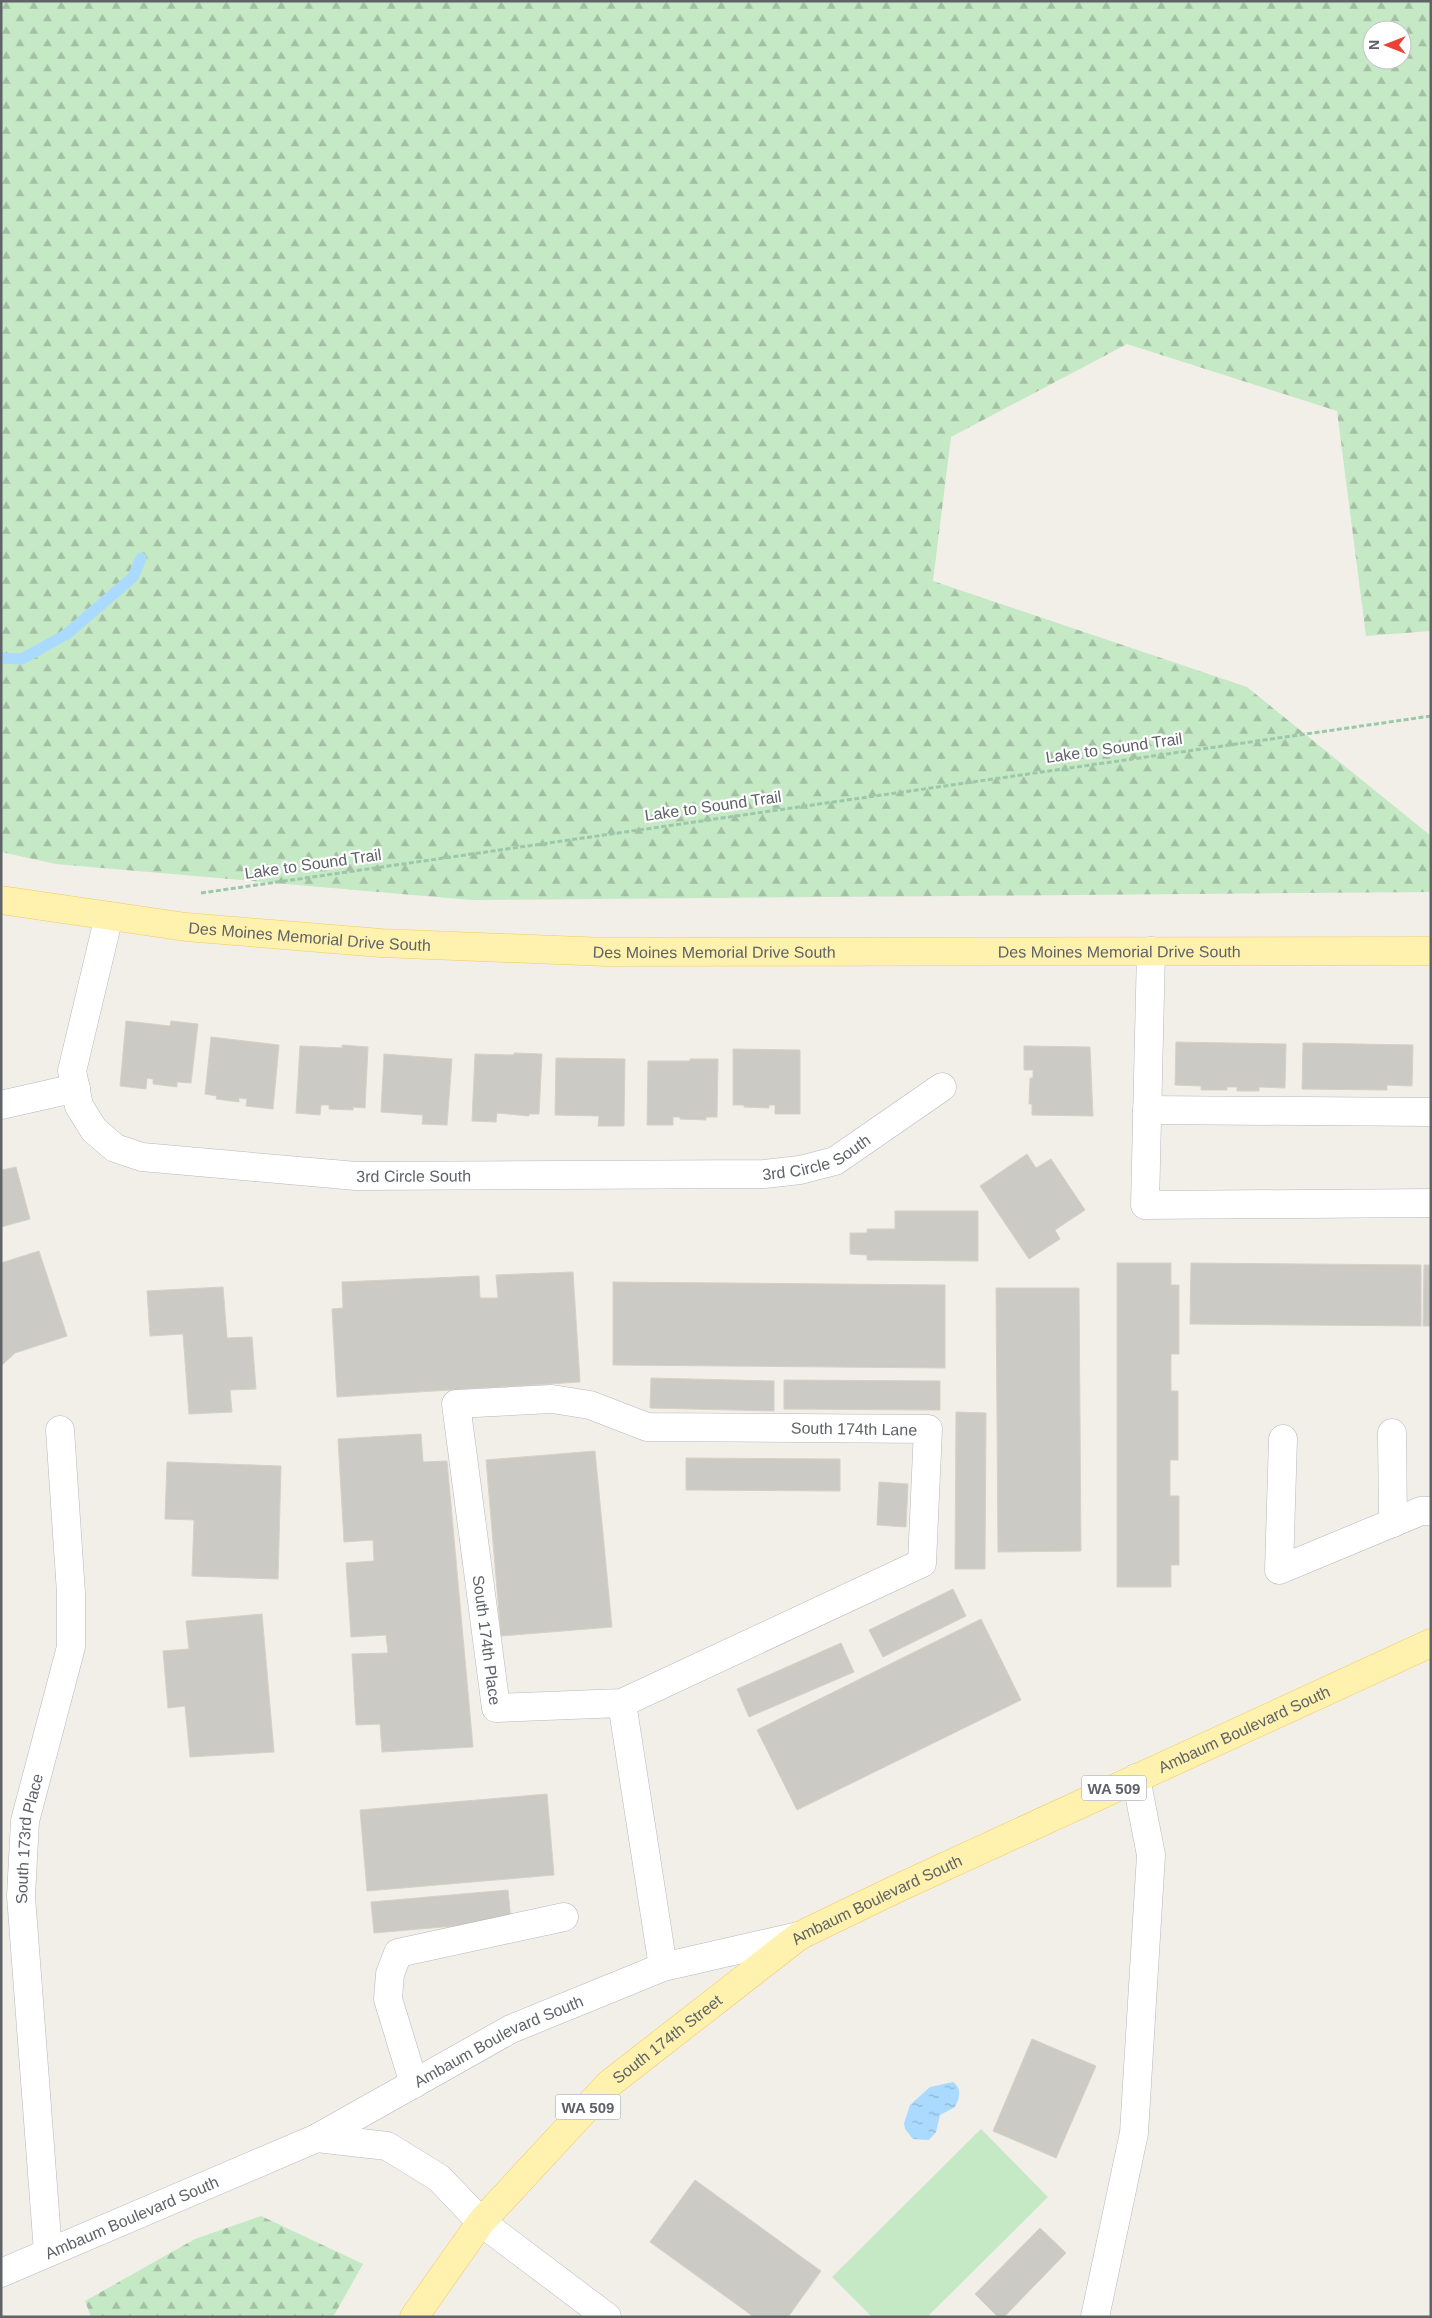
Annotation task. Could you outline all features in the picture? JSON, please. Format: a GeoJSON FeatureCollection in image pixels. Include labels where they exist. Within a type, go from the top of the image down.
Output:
{"type":"FeatureCollection","features":[{"type":"Feature","properties":{"kind":"main road","name":"Des Moines Memorial Drive South"},"geometry":{"type":"LineString","coordinates":[[1,900],[186,927],[381,943],[606,952],[1431,951]]}},
{"type":"Feature","properties":{"kind":"main road","name":"Ambaum Boulevard South"},"geometry":{"type":"LineString","coordinates":[[799,1936],[896,1888],[1431,1643]]}},
{"type":"Feature","properties":{"kind":"main road","name":"South 174th Street"},"geometry":{"type":"LineString","coordinates":[[414,2317],[482,2222],[609,2084],[799,1936]]}},
{"type":"Feature","properties":{"kind":"street","name":"3rd Circle South"},"geometry":{"type":"LineString","coordinates":[[109,916],[72,1071],[79,1106],[94,1130],[115,1148],[142,1157],[356,1176],[764,1174],[800,1170],[834,1162],[942,1087]]}},
{"type":"Feature","properties":{"kind":"street"},"geometry":{"type":"LineString","coordinates":[[1151,951],[1145,1205],[1431,1203]]}},
{"type":"Feature","properties":{"kind":"street"},"geometry":{"type":"LineString","coordinates":[[1,1104],[76,1088]]}},
{"type":"Feature","properties":{"kind":"street"},"geometry":{"type":"LineString","coordinates":[[1147,1110],[1431,1112]]}},
{"type":"Feature","properties":{"kind":"street","name":"South 174th Place"},"geometry":{"type":"LineString","coordinates":[[590,1405],[552,1399],[456,1404],[496,1708],[622,1702]]}},
{"type":"Feature","properties":{"kind":"street","name":"South 174th Lane"},"geometry":{"type":"LineString","coordinates":[[590,1405],[647,1427],[928,1429],[922,1562],[622,1702]]}},
{"type":"Feature","properties":{"kind":"street","name":"South 173rd Place"},"geometry":{"type":"LineString","coordinates":[[48,2252],[21,1896],[25,1822],[70,1647],[71,1593],[60,1430]]}},
{"type":"Feature","properties":{"kind":"street"},"geometry":{"type":"LineString","coordinates":[[1392,1434],[1393,1523]]}},
{"type":"Feature","properties":{"kind":"street"},"geometry":{"type":"LineString","coordinates":[[1283,1438],[1279,1570],[1421,1511],[1431,1511]]}},
{"type":"Feature","properties":{"kind":"street"},"geometry":{"type":"LineString","coordinates":[[622,1702],[663,1967]]}},
{"type":"Feature","properties":{"kind":"street"},"geometry":{"type":"LineString","coordinates":[[1095,2317],[1134,2133],[1151,1855],[1136,1778]]}},
{"type":"Feature","properties":{"kind":"street"},"geometry":{"type":"LineString","coordinates":[[414,2084],[388,1999],[390,1974],[398,1953],[564,1917]]}},
{"type":"Feature","properties":{"kind":"street","name":"Ambaum Boulevard South"},"geometry":{"type":"LineString","coordinates":[[1,2274],[48,2252],[317,2138],[511,2029],[663,1967],[799,1936]]}},
{"type":"Feature","properties":{"kind":"street","name":"Ambaum Boulevard South"},"geometry":{"type":"LineString","coordinates":[[317,2138],[387,2146],[438,2178],[482,2222],[607,2317]]}},
{"type":"Feature","properties":{"kind":"path","name":"Lake to Sound Trail"},"geometry":{"type":"LineString","coordinates":[[198,893],[1431,716]]}},
{"type":"Feature","properties":{"kind":"green space"},"geometry":{"type":"Polygon","coordinates":[[[1,1],[1431,1],[1431,631],[1366,636],[1337,411],[1127,344],[951,437],[933,581],[1247,687],[1431,836],[1431,892],[471,900],[56,864],[1,852],[1,1]]]}},
{"type":"Feature","properties":{"kind":"green space"},"geometry":{"type":"Polygon","coordinates":[[[981,2129],[1048,2197],[927,2317],[872,2317],[832,2277],[981,2129]]]}},
{"type":"Feature","properties":{"kind":"green space"},"geometry":{"type":"Polygon","coordinates":[[[261,2216],[363,2264],[333,2317],[91,2317],[85,2301],[195,2239],[261,2216]]]}},
{"type":"Feature","properties":{"kind":"water"},"geometry":{"type":"Polygon","coordinates":[[[953,2082],[959,2090],[955,2107],[940,2115],[936,2132],[929,2140],[913,2139],[905,2129],[904,2123],[910,2105],[930,2087],[953,2082]]]}},
{"type":"Feature","properties":{"kind":"building"},"geometry":{"type":"Polygon","coordinates":[[[126,1021],[170,1026],[171,1021],[198,1024],[191,1083],[177,1082],[177,1087],[153,1084],[153,1079],[147,1078],[146,1089],[120,1086],[126,1021]]]}},
{"type":"Feature","properties":{"kind":"building"},"geometry":{"type":"Polygon","coordinates":[[[211,1037],[279,1045],[273,1109],[246,1106],[247,1099],[239,1098],[239,1102],[216,1099],[217,1096],[205,1094],[211,1037]]]}},
{"type":"Feature","properties":{"kind":"building"},"geometry":{"type":"Polygon","coordinates":[[[1176,1042],[1286,1044],[1285,1088],[1259,1087],[1259,1091],[1237,1091],[1237,1087],[1227,1087],[1227,1090],[1201,1090],[1201,1086],[1175,1085],[1176,1042]]]}},
{"type":"Feature","properties":{"kind":"building"},"geometry":{"type":"Polygon","coordinates":[[[1303,1043],[1413,1045],[1412,1086],[1387,1085],[1387,1090],[1302,1089],[1303,1043]]]}},
{"type":"Feature","properties":{"kind":"building"},"geometry":{"type":"Polygon","coordinates":[[[342,1045],[368,1047],[365,1108],[353,1107],[353,1110],[329,1109],[329,1105],[321,1105],[320,1115],[296,1113],[300,1046],[342,1048],[342,1045]]]}},
{"type":"Feature","properties":{"kind":"building"},"geometry":{"type":"Polygon","coordinates":[[[1024,1046],[1090,1047],[1093,1116],[1032,1115],[1032,1104],[1029,1104],[1030,1078],[1033,1078],[1033,1070],[1024,1070],[1024,1046]]]}},
{"type":"Feature","properties":{"kind":"building"},"geometry":{"type":"Polygon","coordinates":[[[733,1049],[800,1050],[800,1114],[775,1114],[775,1105],[769,1105],[769,1108],[733,1105],[733,1049]]]}},
{"type":"Feature","properties":{"kind":"building"},"geometry":{"type":"Polygon","coordinates":[[[514,1053],[542,1054],[539,1114],[529,1114],[529,1116],[497,1113],[496,1122],[472,1121],[475,1054],[514,1055],[514,1053]]]}},
{"type":"Feature","properties":{"kind":"building"},"geometry":{"type":"Polygon","coordinates":[[[384,1054],[452,1059],[447,1125],[422,1124],[423,1115],[381,1112],[384,1054]]]}},
{"type":"Feature","properties":{"kind":"building"},"geometry":{"type":"Polygon","coordinates":[[[556,1058],[625,1059],[624,1126],[598,1126],[599,1116],[555,1115],[556,1058]]]}},
{"type":"Feature","properties":{"kind":"building"},"geometry":{"type":"Polygon","coordinates":[[[690,1059],[718,1059],[717,1117],[706,1117],[706,1120],[673,1117],[673,1125],[647,1125],[648,1061],[690,1061],[690,1059]]]}},
{"type":"Feature","properties":{"kind":"building"},"geometry":{"type":"Polygon","coordinates":[[[1027,1154],[1036,1168],[1051,1159],[1085,1210],[1055,1230],[1060,1239],[1029,1259],[980,1186],[1027,1154]]]}},
{"type":"Feature","properties":{"kind":"building"},"geometry":{"type":"Polygon","coordinates":[[[1,1167],[2,1170],[16,1167],[30,1219],[1,1227],[1,1167]]]}},
{"type":"Feature","properties":{"kind":"building"},"geometry":{"type":"Polygon","coordinates":[[[895,1211],[978,1211],[978,1261],[867,1260],[867,1255],[850,1254],[850,1233],[867,1233],[867,1229],[895,1229],[895,1211]]]}},
{"type":"Feature","properties":{"kind":"building"},"geometry":{"type":"Polygon","coordinates":[[[39,1251],[67,1336],[15,1353],[1,1366],[1,1263],[39,1251]]]}},
{"type":"Feature","properties":{"kind":"building"},"geometry":{"type":"Polygon","coordinates":[[[1117,1263],[1171,1263],[1171,1285],[1179,1285],[1179,1354],[1171,1354],[1171,1391],[1178,1391],[1178,1460],[1170,1460],[1170,1496],[1179,1496],[1179,1565],[1171,1565],[1171,1587],[1117,1587],[1117,1263]]]}},
{"type":"Feature","properties":{"kind":"building"},"geometry":{"type":"Polygon","coordinates":[[[1191,1263],[1421,1265],[1421,1326],[1190,1324],[1191,1263]]]}},
{"type":"Feature","properties":{"kind":"building"},"geometry":{"type":"Polygon","coordinates":[[[1424,1265],[1431,1265],[1431,1326],[1423,1326],[1424,1265]]]}},
{"type":"Feature","properties":{"kind":"building"},"geometry":{"type":"Polygon","coordinates":[[[573,1272],[580,1382],[337,1397],[332,1309],[343,1308],[342,1282],[479,1276],[480,1298],[498,1298],[496,1275],[573,1272]]]}},
{"type":"Feature","properties":{"kind":"building"},"geometry":{"type":"Polygon","coordinates":[[[613,1282],[945,1285],[945,1368],[613,1365],[613,1282]]]}},
{"type":"Feature","properties":{"kind":"building"},"geometry":{"type":"Polygon","coordinates":[[[223,1287],[227,1338],[252,1337],[256,1389],[230,1390],[232,1412],[189,1414],[183,1334],[150,1336],[147,1291],[223,1287]]]}},
{"type":"Feature","properties":{"kind":"building"},"geometry":{"type":"Polygon","coordinates":[[[996,1288],[1079,1288],[1081,1551],[998,1552],[996,1288]]]}},
{"type":"Feature","properties":{"kind":"building"},"geometry":{"type":"Polygon","coordinates":[[[651,1378],[774,1381],[774,1411],[650,1408],[651,1378]]]}},
{"type":"Feature","properties":{"kind":"building"},"geometry":{"type":"Polygon","coordinates":[[[784,1380],[940,1381],[940,1410],[784,1409],[784,1380]]]}},
{"type":"Feature","properties":{"kind":"building"},"geometry":{"type":"Polygon","coordinates":[[[956,1412],[986,1413],[985,1569],[955,1569],[956,1412]]]}},
{"type":"Feature","properties":{"kind":"building"},"geometry":{"type":"Polygon","coordinates":[[[421,1434],[423,1462],[447,1461],[473,1747],[382,1752],[380,1724],[356,1725],[352,1654],[388,1653],[386,1635],[351,1637],[346,1563],[374,1561],[373,1540],[344,1542],[338,1439],[421,1434]]]}},
{"type":"Feature","properties":{"kind":"building"},"geometry":{"type":"Polygon","coordinates":[[[595,1451],[612,1627],[501,1636],[486,1460],[595,1451]]]}},
{"type":"Feature","properties":{"kind":"building"},"geometry":{"type":"Polygon","coordinates":[[[686,1458],[840,1459],[840,1491],[686,1490],[686,1458]]]}},
{"type":"Feature","properties":{"kind":"building"},"geometry":{"type":"Polygon","coordinates":[[[167,1462],[281,1466],[278,1579],[192,1576],[194,1520],[165,1519],[167,1462]]]}},
{"type":"Feature","properties":{"kind":"building"},"geometry":{"type":"Polygon","coordinates":[[[879,1482],[908,1484],[906,1527],[877,1525],[879,1482]]]}},
{"type":"Feature","properties":{"kind":"building"},"geometry":{"type":"Polygon","coordinates":[[[953,1589],[966,1616],[883,1657],[869,1630],[953,1589]]]}},
{"type":"Feature","properties":{"kind":"building"},"geometry":{"type":"Polygon","coordinates":[[[262,1614],[274,1752],[190,1757],[185,1706],[168,1708],[163,1651],[189,1649],[186,1621],[262,1614]]]}},
{"type":"Feature","properties":{"kind":"building"},"geometry":{"type":"Polygon","coordinates":[[[981,1619],[1021,1700],[797,1810],[757,1730],[981,1619]]]}},
{"type":"Feature","properties":{"kind":"building"},"geometry":{"type":"Polygon","coordinates":[[[841,1643],[854,1672],[749,1717],[737,1689],[841,1643]]]}},
{"type":"Feature","properties":{"kind":"building"},"geometry":{"type":"Polygon","coordinates":[[[547,1794],[554,1875],[367,1891],[360,1810],[547,1794]]]}},
{"type":"Feature","properties":{"kind":"building"},"geometry":{"type":"Polygon","coordinates":[[[508,1890],[511,1921],[374,1933],[371,1902],[508,1890]]]}},
{"type":"Feature","properties":{"kind":"building"},"geometry":{"type":"Polygon","coordinates":[[[1032,2039],[1096,2066],[1056,2158],[993,2131],[1032,2039]]]}},
{"type":"Feature","properties":{"kind":"building"},"geometry":{"type":"Polygon","coordinates":[[[695,2180],[821,2271],[788,2317],[754,2317],[650,2242],[695,2180]]]}},
{"type":"Feature","properties":{"kind":"building"},"geometry":{"type":"Polygon","coordinates":[[[1040,2228],[1066,2253],[1004,2317],[998,2317],[975,2294],[1040,2228]]]}},
{"type":"Feature","properties":{"kind":"waterway"},"geometry":{"type":"LineString","coordinates":[[1,658],[22,659],[67,634],[133,577],[141,558]]}}]}
